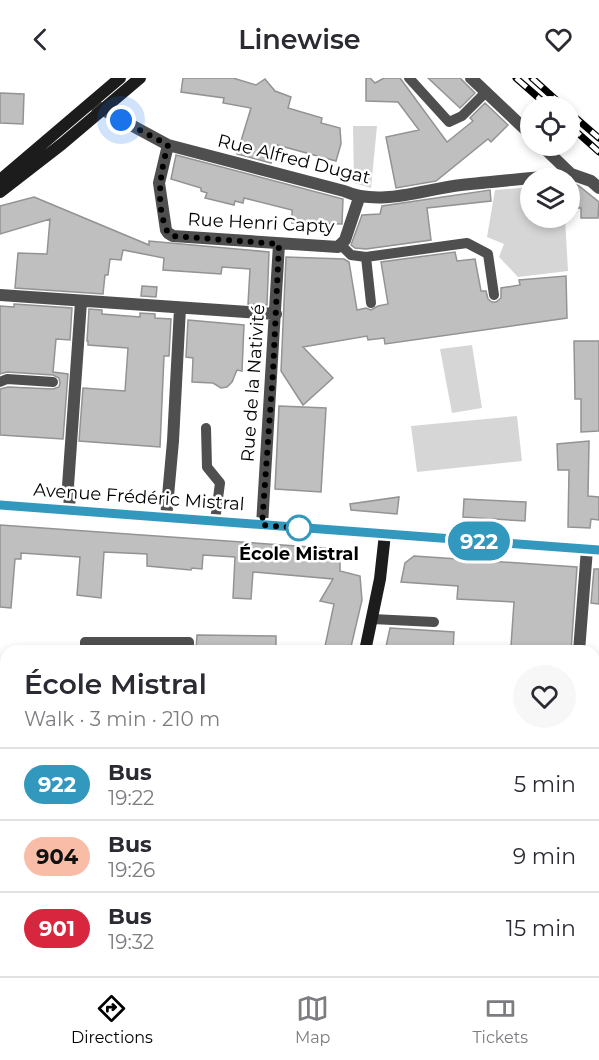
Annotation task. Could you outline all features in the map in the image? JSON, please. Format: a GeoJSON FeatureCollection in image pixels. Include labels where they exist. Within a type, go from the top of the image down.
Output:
{"type":"FeatureCollection","features":[{"type":"Feature","properties":{"kind":"street"},"geometry":{"type":"LineString","coordinates":[[0,180],[120,78]]}},
{"type":"Feature","properties":{"kind":"street"},"geometry":{"type":"LineString","coordinates":[[0,192],[62,144],[140,78]]}},
{"type":"Feature","properties":{"kind":"street"},"geometry":{"type":"LineString","coordinates":[[471,78],[520,124]]}},
{"type":"Feature","properties":{"kind":"street","name":"Rue Alfred Dugat"},"geometry":{"type":"LineString","coordinates":[[91,103],[168,145],[344,191],[359,198],[376,198],[459,185],[520,179]]}},
{"type":"Feature","properties":{"kind":"street","name":"Rue Henri Capty"},"geometry":{"type":"LineString","coordinates":[[168,145],[159,183],[166,230],[173,236],[338,247],[342,246],[345,240],[359,198]]}},
{"type":"Feature","properties":{"kind":"street"},"geometry":{"type":"LineString","coordinates":[[552,156],[565,168]]}},
{"type":"Feature","properties":{"kind":"street"},"geometry":{"type":"LineString","coordinates":[[580,177],[591,181],[599,188]]}},
{"type":"Feature","properties":{"kind":"street","name":"Rue de la Nativité"},"geometry":{"type":"LineString","coordinates":[[262,525],[279,244]]}},
{"type":"Feature","properties":{"kind":"street"},"geometry":{"type":"LineString","coordinates":[[0,296],[276,314]]}},
{"type":"Feature","properties":{"kind":"street"},"geometry":{"type":"LineString","coordinates":[[69,510],[68,486],[81,302]]}},
{"type":"Feature","properties":{"kind":"street"},"geometry":{"type":"LineString","coordinates":[[166,518],[173,441],[180,308]]}},
{"type":"Feature","properties":{"kind":"street","name":"Avenue Frédéric Mistral"},"geometry":{"type":"LineString","coordinates":[[0,505],[593,549]]}},
{"type":"Feature","properties":{"kind":"street"},"geometry":{"type":"LineString","coordinates":[[366,645],[380,579],[385,534]]}},
{"type":"Feature","properties":{"kind":"street"},"geometry":{"type":"LineString","coordinates":[[580,645],[593,549]]}},
{"type":"Feature","properties":{"kind":"lane"},"geometry":{"type":"LineString","coordinates":[[409,78],[449,122],[462,116],[486,92]]}},
{"type":"Feature","properties":{"kind":"lane"},"geometry":{"type":"LineString","coordinates":[[342,246],[351,255],[366,257],[467,243],[488,254],[494,295]]}},
{"type":"Feature","properties":{"kind":"lane"},"geometry":{"type":"LineString","coordinates":[[366,257],[371,303]]}},
{"type":"Feature","properties":{"kind":"lane"},"geometry":{"type":"LineString","coordinates":[[0,382],[7,379],[53,382]]}},
{"type":"Feature","properties":{"kind":"lane"},"geometry":{"type":"LineString","coordinates":[[206,428],[207,467],[220,483],[215,521]]}},
{"type":"Feature","properties":{"kind":"lane"},"geometry":{"type":"LineString","coordinates":[[372,619],[434,622]]}},
{"type":"Feature","properties":{"kind":"lane"},"geometry":{"type":"LineString","coordinates":[[85,645],[85,642],[189,642],[189,645]]}},
{"type":"Feature","properties":{"kind":"shaded area"},"geometry":{"type":"Polygon","coordinates":[[[353,126],[377,126],[371,188],[354,183],[353,126]]]}},
{"type":"Feature","properties":{"kind":"shaded area"},"geometry":{"type":"Polygon","coordinates":[[[520,188],[520,228],[566,228],[568,271],[518,277],[499,257],[504,244],[487,237],[495,190],[520,188]]]}},
{"type":"Feature","properties":{"kind":"shaded area"},"geometry":{"type":"Polygon","coordinates":[[[472,345],[482,408],[452,413],[440,349],[472,345]]]}},
{"type":"Feature","properties":{"kind":"shaded area"},"geometry":{"type":"Polygon","coordinates":[[[517,416],[522,461],[417,472],[411,426],[517,416]]]}},
{"type":"Feature","properties":{"kind":"building"},"geometry":{"type":"Polygon","coordinates":[[[183,78],[233,78],[256,85],[265,79],[275,91],[291,97],[288,108],[322,118],[321,123],[340,128],[341,144],[336,161],[277,145],[271,163],[237,154],[251,108],[223,103],[224,98],[181,92],[183,78]]]}},
{"type":"Feature","properties":{"kind":"building"},"geometry":{"type":"Polygon","coordinates":[[[366,78],[370,78],[375,83],[384,78],[400,78],[447,142],[473,121],[470,118],[485,103],[508,125],[491,142],[488,139],[436,181],[396,188],[386,137],[419,130],[398,102],[366,101],[366,78]]]}},
{"type":"Feature","properties":{"kind":"building"},"geometry":{"type":"Polygon","coordinates":[[[428,78],[460,78],[475,93],[460,108],[428,78]]]}},
{"type":"Feature","properties":{"kind":"building"},"geometry":{"type":"Polygon","coordinates":[[[0,93],[24,94],[23,124],[0,123],[0,93]]]}},
{"type":"Feature","properties":{"kind":"building"},"geometry":{"type":"Polygon","coordinates":[[[176,155],[343,199],[342,224],[292,223],[292,210],[244,198],[243,203],[235,201],[234,205],[205,198],[207,193],[201,191],[201,188],[171,179],[176,155]]]}},
{"type":"Feature","properties":{"kind":"building"},"geometry":{"type":"Polygon","coordinates":[[[580,187],[599,202],[598,218],[581,218],[580,187]]]}},
{"type":"Feature","properties":{"kind":"building"},"geometry":{"type":"Polygon","coordinates":[[[490,190],[491,201],[427,208],[431,240],[366,249],[355,248],[351,245],[362,215],[380,214],[382,206],[490,190]]]}},
{"type":"Feature","properties":{"kind":"building"},"geometry":{"type":"Polygon","coordinates":[[[34,197],[149,245],[149,241],[269,252],[267,305],[248,304],[250,269],[222,267],[221,274],[163,270],[164,258],[123,250],[121,260],[110,259],[103,294],[15,288],[18,253],[47,254],[50,219],[0,234],[0,206],[34,197]]]}},
{"type":"Feature","properties":{"kind":"building"},"geometry":{"type":"Polygon","coordinates":[[[455,252],[457,261],[475,259],[481,291],[486,291],[488,299],[492,302],[501,298],[501,288],[520,285],[519,280],[566,276],[567,318],[385,344],[384,338],[368,340],[367,336],[303,347],[333,378],[303,405],[281,371],[286,257],[344,259],[349,262],[357,310],[366,308],[371,310],[388,304],[381,262],[455,252]]]}},
{"type":"Feature","properties":{"kind":"building"},"geometry":{"type":"Polygon","coordinates":[[[142,286],[157,287],[156,297],[141,296],[142,286]]]}},
{"type":"Feature","properties":{"kind":"building"},"geometry":{"type":"Polygon","coordinates":[[[14,304],[72,308],[70,340],[56,339],[53,372],[68,374],[63,439],[0,435],[0,389],[8,387],[53,389],[59,387],[60,383],[59,378],[53,375],[7,372],[0,374],[0,306],[14,307],[14,304]]]}},
{"type":"Feature","properties":{"kind":"building"},"geometry":{"type":"Polygon","coordinates":[[[89,309],[102,310],[102,314],[140,317],[140,313],[155,314],[155,318],[171,319],[169,356],[164,356],[160,447],[79,441],[83,388],[125,391],[128,348],[88,345],[89,309]]]}},
{"type":"Feature","properties":{"kind":"building"},"geometry":{"type":"Polygon","coordinates":[[[188,320],[244,325],[242,371],[237,370],[227,387],[221,388],[213,383],[192,382],[193,358],[186,357],[188,320]]]}},
{"type":"Feature","properties":{"kind":"building"},"geometry":{"type":"Polygon","coordinates":[[[574,341],[599,341],[599,431],[581,432],[581,399],[575,399],[574,341]]]}},
{"type":"Feature","properties":{"kind":"building"},"geometry":{"type":"Polygon","coordinates":[[[279,406],[326,408],[321,492],[275,489],[279,406]]]}},
{"type":"Feature","properties":{"kind":"building"},"geometry":{"type":"Polygon","coordinates":[[[589,441],[588,496],[599,497],[599,520],[591,519],[590,528],[568,527],[569,470],[558,470],[557,444],[589,441]]]}},
{"type":"Feature","properties":{"kind":"building"},"geometry":{"type":"Polygon","coordinates":[[[399,497],[397,514],[351,510],[350,504],[399,497]]]}},
{"type":"Feature","properties":{"kind":"building"},"geometry":{"type":"Polygon","coordinates":[[[464,499],[526,502],[525,521],[463,517],[464,499]]]}},
{"type":"Feature","properties":{"kind":"building"},"geometry":{"type":"Polygon","coordinates":[[[0,525],[325,548],[340,555],[340,571],[360,576],[362,600],[351,645],[325,645],[334,604],[320,601],[333,579],[253,572],[251,599],[233,598],[235,557],[203,555],[202,569],[192,568],[191,570],[147,566],[147,554],[104,552],[101,598],[77,595],[80,557],[21,553],[21,559],[15,559],[11,608],[0,607],[0,525]]]}},
{"type":"Feature","properties":{"kind":"building"},"geometry":{"type":"Polygon","coordinates":[[[414,556],[577,567],[571,645],[511,645],[514,602],[457,599],[458,586],[401,582],[405,563],[414,556]]]}},
{"type":"Feature","properties":{"kind":"building"},"geometry":{"type":"Polygon","coordinates":[[[594,569],[599,569],[599,604],[591,603],[594,569]]]}},
{"type":"Feature","properties":{"kind":"building"},"geometry":{"type":"Polygon","coordinates":[[[390,628],[454,632],[453,645],[386,645],[390,628]]]}},
{"type":"Feature","properties":{"kind":"building"},"geometry":{"type":"Polygon","coordinates":[[[197,635],[276,636],[276,645],[196,645],[197,635]]]}},
{"type":"Feature","properties":{"kind":"railway"},"geometry":{"type":"LineString","coordinates":[[516,78],[537,96]]}},
{"type":"Feature","properties":{"kind":"railway"},"geometry":{"type":"LineString","coordinates":[[532,78],[552,96]]}},
{"type":"Feature","properties":{"kind":"railway"},"geometry":{"type":"LineString","coordinates":[[580,122],[599,138]]}},
{"type":"Feature","properties":{"kind":"railway"},"geometry":{"type":"LineString","coordinates":[[580,135],[599,152]]}},
{"type":"Feature","properties":{"kind":"bus line","name":"922"},"geometry":{"type":"LineString","coordinates":[[0,505],[599,550]]}},
{"type":"Feature","properties":{"kind":"place","name":"École Mistral"},"geometry":{"type":"Point","coordinates":[299,528]}},
{"type":"Feature","properties":{"kind":"route"},"geometry":{"type":"LineString","coordinates":[[121,120],[168,145],[159,183],[163,218],[168,233],[173,236],[279,244],[262,525],[299,528]]}}]}
